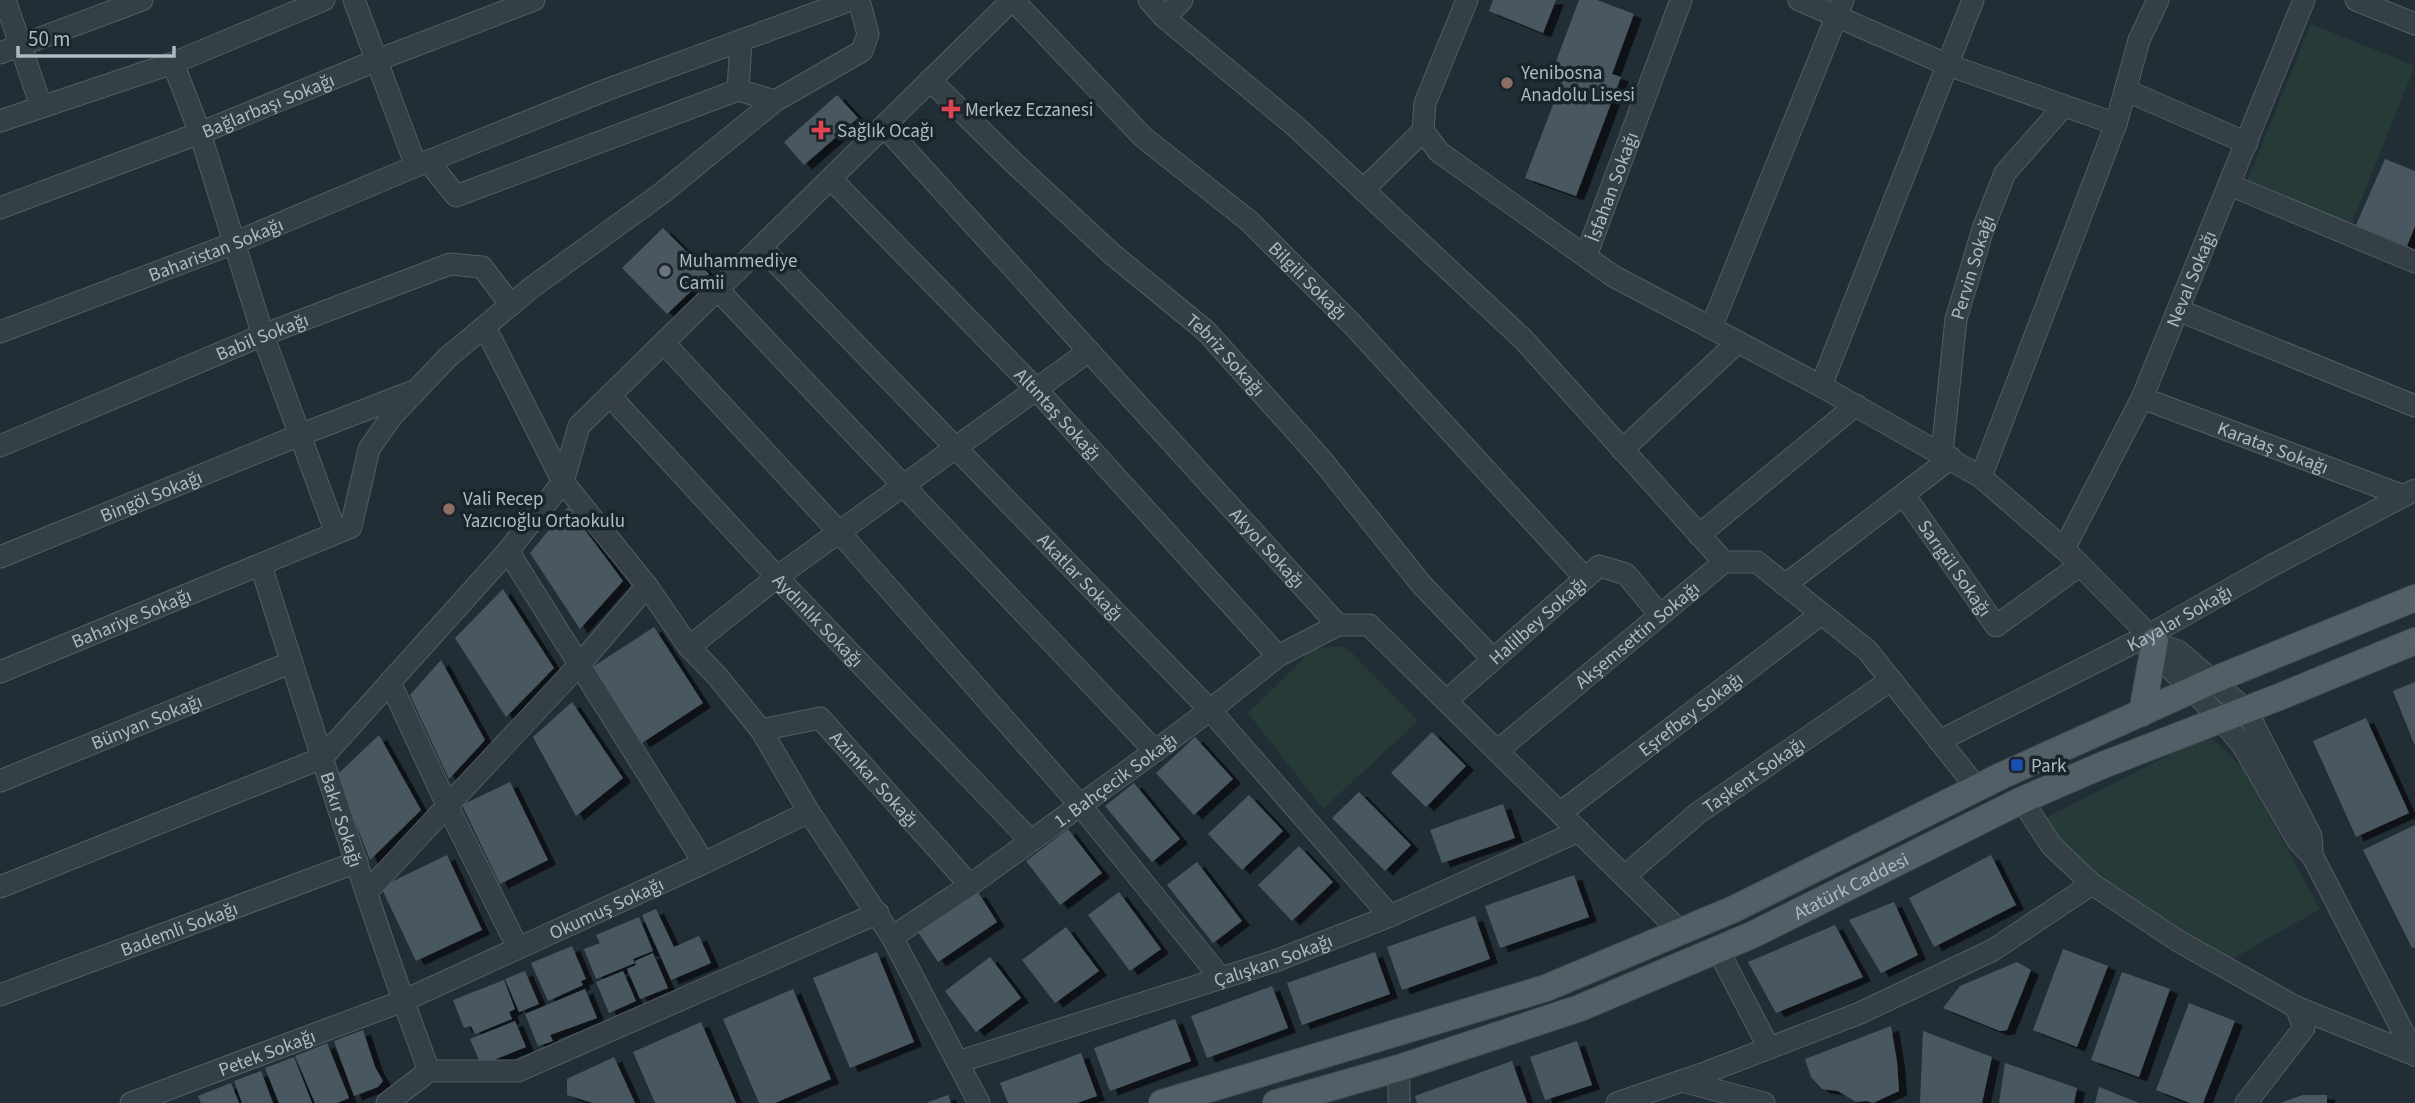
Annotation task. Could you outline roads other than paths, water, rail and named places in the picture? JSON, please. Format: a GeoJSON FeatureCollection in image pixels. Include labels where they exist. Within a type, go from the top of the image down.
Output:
{"type":"FeatureCollection","features":[{"type":"Feature","properties":{"kind":"main road"},"geometry":{"type":"LineString","coordinates":[[1162,1103],[1546,988],[1734,909],[1977,789],[2203,685],[2415,598]]}},
{"type":"Feature","properties":{"kind":"main road"},"geometry":{"type":"LineString","coordinates":[[2142,713],[2154,640]]}},
{"type":"Feature","properties":{"kind":"main road","name":"Atatürk Caddesi"},"geometry":{"type":"LineString","coordinates":[[1276,1103],[1324,1096],[1580,1008],[1752,935],[2022,800],[2415,641]]}},
{"type":"Feature","properties":{"kind":"street"},"geometry":{"type":"LineString","coordinates":[[5,0],[41,106]]}},
{"type":"Feature","properties":{"kind":"street"},"geometry":{"type":"LineString","coordinates":[[0,53],[142,0]]}},
{"type":"Feature","properties":{"kind":"street"},"geometry":{"type":"LineString","coordinates":[[0,121],[173,63],[324,0]]}},
{"type":"Feature","properties":{"kind":"street"},"geometry":{"type":"LineString","coordinates":[[354,0],[375,61],[422,164],[456,196],[738,90],[775,101]]}},
{"type":"Feature","properties":{"kind":"street","name":"Bağlarbaşı Sokağı"},"geometry":{"type":"LineString","coordinates":[[0,208],[200,133],[375,61],[534,0]]}},
{"type":"Feature","properties":{"kind":"street","name":"Baharistan Sokağı"},"geometry":{"type":"LineString","coordinates":[[0,332],[234,243],[606,90],[851,0]]}},
{"type":"Feature","properties":{"kind":"street"},"geometry":{"type":"LineString","coordinates":[[173,63],[200,133],[263,335],[336,533],[351,527],[369,449],[392,416],[448,357],[511,305],[662,192],[775,101],[862,51],[868,34],[859,0]]}},
{"type":"Feature","properties":{"kind":"street"},"geometry":{"type":"LineString","coordinates":[[0,887],[322,758],[508,551],[563,482],[579,426],[1013,0]]}},
{"type":"Feature","properties":{"kind":"street","name":"Bilgili Sokağı"},"geometry":{"type":"LineString","coordinates":[[1013,0],[1143,137],[1249,221],[1343,314],[1586,578]]}},
{"type":"Feature","properties":{"kind":"street"},"geometry":{"type":"LineString","coordinates":[[1149,0],[1166,18],[1295,126],[1523,340],[1724,562],[1757,562],[1867,650],[1977,789]]}},
{"type":"Feature","properties":{"kind":"street"},"geometry":{"type":"LineString","coordinates":[[1166,18],[1182,0]]}},
{"type":"Feature","properties":{"kind":"street"},"geometry":{"type":"LineString","coordinates":[[1467,0],[1424,103],[1423,131],[1439,152],[1614,276],[1856,405],[1981,477],[2064,549],[2154,640],[2178,650],[2203,685],[2221,719],[2243,746],[2298,841],[2313,857],[2415,1055]]}},
{"type":"Feature","properties":{"kind":"street","name":"İsfahan Sokağı"},"geometry":{"type":"LineString","coordinates":[[1586,256],[1681,0]]}},
{"type":"Feature","properties":{"kind":"street"},"geometry":{"type":"LineString","coordinates":[[1799,0],[1840,8],[1948,65],[2116,124]]}},
{"type":"Feature","properties":{"kind":"street"},"geometry":{"type":"LineString","coordinates":[[1821,386],[1973,0]]}},
{"type":"Feature","properties":{"kind":"street"},"geometry":{"type":"LineString","coordinates":[[1981,477],[2116,124],[2139,40],[2158,0]]}},
{"type":"Feature","properties":{"kind":"street","name":"Neval Sokağı"},"geometry":{"type":"LineString","coordinates":[[2064,549],[2141,398],[2304,0]]}},
{"type":"Feature","properties":{"kind":"street"},"geometry":{"type":"LineString","coordinates":[[2356,0],[2415,24]]}},
{"type":"Feature","properties":{"kind":"street"},"geometry":{"type":"LineString","coordinates":[[1711,327],[1840,8]]}},
{"type":"Feature","properties":{"kind":"street"},"geometry":{"type":"LineString","coordinates":[[738,90],[741,40]]}},
{"type":"Feature","properties":{"kind":"street","name":"Tebriz Sokağı"},"geometry":{"type":"LineString","coordinates":[[930,80],[1112,254],[1206,331],[1321,459],[1422,585],[1493,659]]}},
{"type":"Feature","properties":{"kind":"street"},"geometry":{"type":"LineString","coordinates":[[2125,90],[2247,143]]}},
{"type":"Feature","properties":{"kind":"street","name":"Pervin Sokağı"},"geometry":{"type":"LineString","coordinates":[[1947,456],[1956,319],[1983,229],[2005,173],[2064,106]]}},
{"type":"Feature","properties":{"kind":"street","name":"Akyol Sokağı"},"geometry":{"type":"LineString","coordinates":[[884,126],[1338,625]]}},
{"type":"Feature","properties":{"kind":"street"},"geometry":{"type":"LineString","coordinates":[[1363,190],[1423,131]]}},
{"type":"Feature","properties":{"kind":"street","name":"Altıntaş Sokağı"},"geometry":{"type":"LineString","coordinates":[[831,179],[1036,389],[1278,656]]}},
{"type":"Feature","properties":{"kind":"street"},"geometry":{"type":"LineString","coordinates":[[2230,185],[2415,262]]}},
{"type":"Feature","properties":{"kind":"street","name":"Akatlar Sokağı"},"geometry":{"type":"LineString","coordinates":[[762,248],[1210,710],[1390,915]]}},
{"type":"Feature","properties":{"kind":"street","name":"Babil Sokağı"},"geometry":{"type":"LineString","coordinates":[[0,446],[263,335],[450,264],[482,267],[511,305]]}},
{"type":"Feature","properties":{"kind":"street"},"geometry":{"type":"LineString","coordinates":[[718,290],[1155,751]]}},
{"type":"Feature","properties":{"kind":"street"},"geometry":{"type":"LineString","coordinates":[[2178,310],[2415,406]]}},
{"type":"Feature","properties":{"kind":"street"},"geometry":{"type":"LineString","coordinates":[[485,327],[563,482],[647,586],[689,647],[718,677],[761,730],[809,812],[878,913],[979,1103]]}},
{"type":"Feature","properties":{"kind":"street"},"geometry":{"type":"LineString","coordinates":[[1622,450],[1738,342]]}},
{"type":"Feature","properties":{"kind":"street"},"geometry":{"type":"LineString","coordinates":[[664,343],[839,531],[1080,805],[1220,977]]}},
{"type":"Feature","properties":{"kind":"street"},"geometry":{"type":"LineString","coordinates":[[689,647],[776,577],[1089,351]]}},
{"type":"Feature","properties":{"kind":"street","name":"Bingöl Sokağı"},"geometry":{"type":"LineString","coordinates":[[0,556],[417,390]]}},
{"type":"Feature","properties":{"kind":"street","name":"Aydınlık Sokağı"},"geometry":{"type":"LineString","coordinates":[[610,396],[776,577],[1031,841]]}},
{"type":"Feature","properties":{"kind":"street","name":"Karataş Sokağı"},"geometry":{"type":"LineString","coordinates":[[2141,398],[2409,493]]}},
{"type":"Feature","properties":{"kind":"street"},"geometry":{"type":"LineString","coordinates":[[1699,535],[1856,405]]}},
{"type":"Feature","properties":{"kind":"street"},"geometry":{"type":"LineString","coordinates":[[1785,585],[1903,495],[1947,456]]}},
{"type":"Feature","properties":{"kind":"street","name":"Kayalar Sokağı"},"geometry":{"type":"LineString","coordinates":[[1939,741],[2154,640],[2271,566],[2409,493]]}},
{"type":"Feature","properties":{"kind":"street","name":"Sarıgül Sokağı"},"geometry":{"type":"LineString","coordinates":[[1903,495],[1996,626],[2078,566]]}},
{"type":"Feature","properties":{"kind":"street","name":"Bahariye Sokağı"},"geometry":{"type":"LineString","coordinates":[[0,672],[336,533]]}},
{"type":"Feature","properties":{"kind":"street"},"geometry":{"type":"LineString","coordinates":[[508,551],[704,863]]}},
{"type":"Feature","properties":{"kind":"street","name":"Akşemsettin Sokağı"},"geometry":{"type":"LineString","coordinates":[[1497,751],[1724,562]]}},
{"type":"Feature","properties":{"kind":"street","name":"Bakır Sokağı"},"geometry":{"type":"LineString","coordinates":[[261,566],[322,758],[429,1071]]}},
{"type":"Feature","properties":{"kind":"street","name":"Halilbey Sokağı"},"geometry":{"type":"LineString","coordinates":[[1446,701],[1599,566],[1626,574],[1660,615]]}},
{"type":"Feature","properties":{"kind":"street"},"geometry":{"type":"LineString","coordinates":[[367,892],[579,665],[647,586]]}},
{"type":"Feature","properties":{"kind":"street","name":"Eşrefbey Sokağı"},"geometry":{"type":"LineString","coordinates":[[1560,813],[1821,614]]}},
{"type":"Feature","properties":{"kind":"street"},"geometry":{"type":"LineString","coordinates":[[1338,625],[1369,625],[1681,932]]}},
{"type":"Feature","properties":{"kind":"street","name":"1. Bahçecik Sokağı"},"geometry":{"type":"LineString","coordinates":[[892,937],[970,885],[1155,751],[1278,656],[1338,625]]}},
{"type":"Feature","properties":{"kind":"street","name":"Bünyan Sokağı"},"geometry":{"type":"LineString","coordinates":[[0,781],[292,662]]}},
{"type":"Feature","properties":{"kind":"street","name":"Taşkent Sokağı"},"geometry":{"type":"LineString","coordinates":[[1625,876],[1698,813],[1891,680]]}},
{"type":"Feature","properties":{"kind":"street"},"geometry":{"type":"LineString","coordinates":[[390,682],[518,948]]}},
{"type":"Feature","properties":{"kind":"street"},"geometry":{"type":"LineString","coordinates":[[2203,685],[2246,710],[2311,836],[2313,857]]}},
{"type":"Feature","properties":{"kind":"street","name":"Azimkar Sokağı"},"geometry":{"type":"LineString","coordinates":[[761,730],[820,718],[970,885]]}},
{"type":"Feature","properties":{"kind":"street"},"geometry":{"type":"LineString","coordinates":[[2022,800],[2051,845],[2092,884],[2180,942],[2296,1007],[2415,1055]]}},
{"type":"Feature","properties":{"kind":"street","name":"Okumuş Sokağı"},"geometry":{"type":"LineString","coordinates":[[403,1001],[809,812]]}},
{"type":"Feature","properties":{"kind":"street","name":"Çalışkan Sokağı"},"geometry":{"type":"LineString","coordinates":[[958,1062],[1275,961],[1390,915],[1579,831]]}},
{"type":"Feature","properties":{"kind":"street","name":"Bademli Sokağı"},"geometry":{"type":"LineString","coordinates":[[0,995],[357,862]]}},
{"type":"Feature","properties":{"kind":"street"},"geometry":{"type":"LineString","coordinates":[[1617,1103],[1638,1099],[1860,1013],[1993,950],[2092,884]]}},
{"type":"Feature","properties":{"kind":"street"},"geometry":{"type":"LineString","coordinates":[[387,1103],[429,1071],[518,1070],[878,913]]}},
{"type":"Feature","properties":{"kind":"street"},"geometry":{"type":"LineString","coordinates":[[1718,950],[1769,1048]]}},
{"type":"Feature","properties":{"kind":"street","name":"Petek Sokağı"},"geometry":{"type":"LineString","coordinates":[[131,1103],[403,1001]]}},
{"type":"Feature","properties":{"kind":"street"},"geometry":{"type":"LineString","coordinates":[[2246,1103],[2304,1028],[2296,1007]]}},
{"type":"Feature","properties":{"kind":"street"},"geometry":{"type":"LineString","coordinates":[[1399,1068],[1399,1103]]}},
{"type":"Feature","properties":{"kind":"street"},"geometry":{"type":"LineString","coordinates":[[1681,1081],[1764,1103]]}},
{"type":"Feature","properties":{"kind":"place","name":"Yenibosna Anadolu Lisesi"},"geometry":{"type":"Point","coordinates":[1507,83]}},
{"type":"Feature","properties":{"kind":"place","name":"Merkez Eczanesi"},"geometry":{"type":"Point","coordinates":[951,109]}},
{"type":"Feature","properties":{"kind":"place","name":"Sağlık Ocağı"},"geometry":{"type":"Point","coordinates":[821,130]}},
{"type":"Feature","properties":{"kind":"place","name":"Muhammediye Camii"},"geometry":{"type":"Point","coordinates":[665,271]}},
{"type":"Feature","properties":{"kind":"place","name":"Vali Recep Yazıcıoğlu Ortaokulu"},"geometry":{"type":"Point","coordinates":[449,509]}},
{"type":"Feature","properties":{"kind":"place","name":"Park"},"geometry":{"type":"Point","coordinates":[2017,765]}}]}
